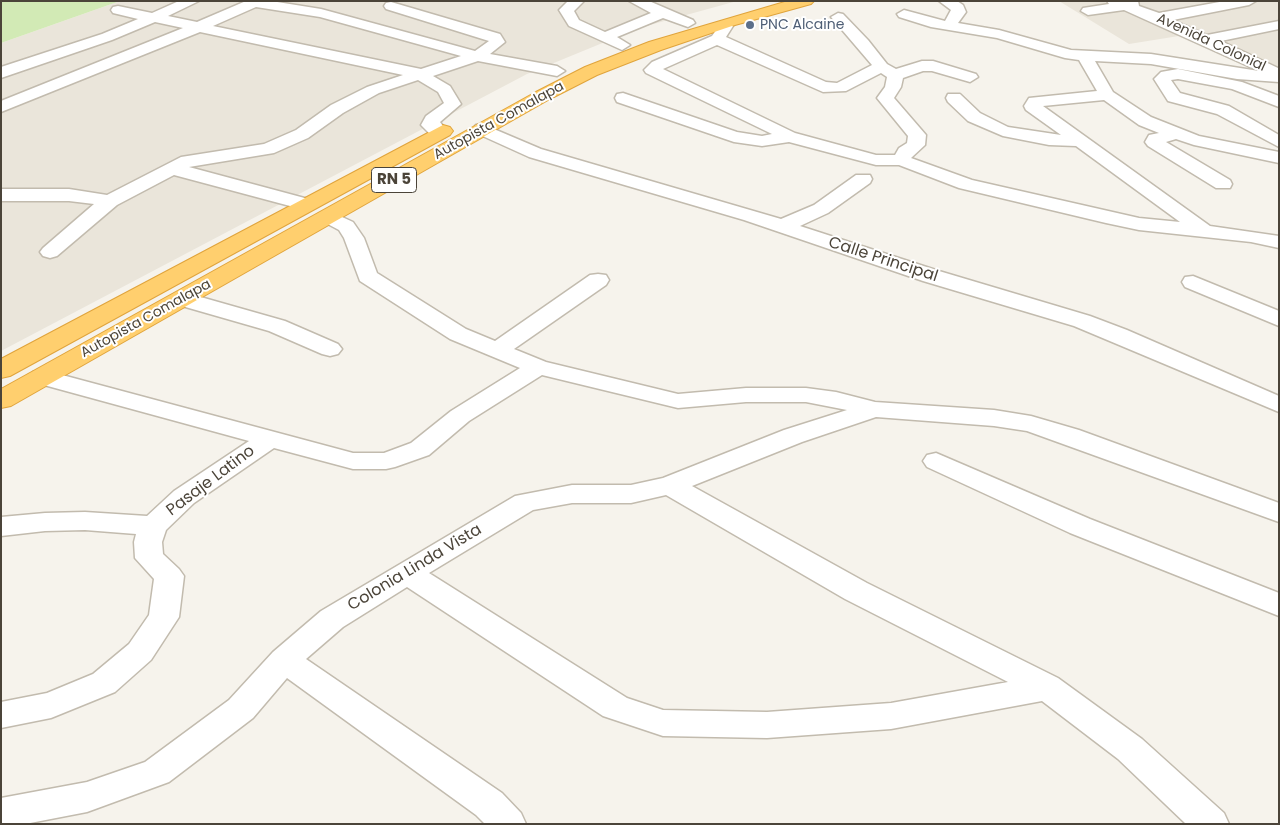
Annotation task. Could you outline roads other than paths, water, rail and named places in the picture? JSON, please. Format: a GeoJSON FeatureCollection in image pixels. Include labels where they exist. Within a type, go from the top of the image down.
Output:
{"type":"FeatureCollection","features":[{"type":"Feature","properties":{"kind":"highway","name":"Autopista Comalapa"},"geometry":{"type":"LineString","coordinates":[[1,370],[306,204],[614,41],[769,1]]}},
{"type":"Feature","properties":{"kind":"highway","name":"Autopista Comalapa"},"geometry":{"type":"LineString","coordinates":[[1,400],[329,217],[482,129],[591,71],[656,46],[729,22],[806,1]]}},
{"type":"Feature","properties":{"kind":"street"},"geometry":{"type":"LineString","coordinates":[[1,73],[33,60],[106,37],[192,1]]}},
{"type":"Feature","properties":{"kind":"street"},"geometry":{"type":"LineString","coordinates":[[50,252],[110,201],[187,161],[268,149],[302,134],[337,109],[373,90],[417,74],[477,56],[497,42],[495,37],[397,3],[374,1]]}},
{"type":"Feature","properties":{"kind":"street"},"geometry":{"type":"LineString","coordinates":[[577,1],[566,10],[574,23],[614,41],[620,29],[663,13]]}},
{"type":"Feature","properties":{"kind":"street"},"geometry":{"type":"LineString","coordinates":[[636,1],[688,23]]}},
{"type":"Feature","properties":{"kind":"street"},"geometry":{"type":"LineString","coordinates":[[946,1],[958,8],[959,12],[949,25]]}},
{"type":"Feature","properties":{"kind":"street"},"geometry":{"type":"LineString","coordinates":[[1088,11],[1120,3],[1145,1]]}},
{"type":"Feature","properties":{"kind":"street"},"geometry":{"type":"LineString","coordinates":[[1158,18],[1249,1]]}},
{"type":"Feature","properties":{"kind":"street"},"geometry":{"type":"LineString","coordinates":[[1,107],[199,28],[257,2],[320,14],[477,56],[557,71]]}},
{"type":"Feature","properties":{"kind":"street","name":"Avenida Colonial"},"geometry":{"type":"LineString","coordinates":[[1120,3],[1158,18],[1258,64],[1279,76]]}},
{"type":"Feature","properties":{"kind":"street"},"geometry":{"type":"LineString","coordinates":[[118,10],[417,74],[444,89],[453,104],[432,120],[430,125],[439,133]]}},
{"type":"Feature","properties":{"kind":"street"},"geometry":{"type":"LineString","coordinates":[[904,14],[999,34],[1070,55],[1151,59],[1237,74],[1279,76]]}},
{"type":"Feature","properties":{"kind":"street"},"geometry":{"type":"LineString","coordinates":[[838,17],[888,71],[893,87],[885,98],[917,134],[916,145],[905,152],[901,160]]}},
{"type":"Feature","properties":{"kind":"street"},"geometry":{"type":"LineString","coordinates":[[729,22],[717,39],[658,64],[652,70],[789,137],[876,160],[901,160],[966,184],[1106,217],[1139,224],[1203,230],[1279,242]]}},
{"type":"Feature","properties":{"kind":"street"},"geometry":{"type":"LineString","coordinates":[[1205,40],[1279,25]]}},
{"type":"Feature","properties":{"kind":"street"},"geometry":{"type":"LineString","coordinates":[[717,39],[823,87],[840,88],[888,71],[922,66],[933,66],[970,77]]}},
{"type":"Feature","properties":{"kind":"street"},"geometry":{"type":"LineString","coordinates":[[1085,57],[1107,95],[1145,121],[1177,134],[1279,158]]}},
{"type":"Feature","properties":{"kind":"street"},"geometry":{"type":"LineString","coordinates":[[1258,64],[1279,60]]}},
{"type":"Feature","properties":{"kind":"street"},"geometry":{"type":"LineString","coordinates":[[1279,102],[1242,87],[1178,74],[1167,75],[1162,79],[1174,97],[1223,110],[1279,142]]}},
{"type":"Feature","properties":{"kind":"street"},"geometry":{"type":"LineString","coordinates":[[1107,95],[1035,102],[1032,106],[1203,230]]}},
{"type":"Feature","properties":{"kind":"street"},"geometry":{"type":"LineString","coordinates":[[624,98],[749,140],[762,141],[789,137]]}},
{"type":"Feature","properties":{"kind":"street"},"geometry":{"type":"LineString","coordinates":[[954,98],[974,117],[1003,131],[1049,140],[1080,141]]}},
{"type":"Feature","properties":{"kind":"street","name":"Calle Principal"},"geometry":{"type":"LineString","coordinates":[[482,129],[536,153],[780,226],[1110,331],[1279,405]]}},
{"type":"Feature","properties":{"kind":"street"},"geometry":{"type":"LineString","coordinates":[[1177,134],[1154,139],[1154,142],[1223,184]]}},
{"type":"Feature","properties":{"kind":"street"},"geometry":{"type":"LineString","coordinates":[[173,169],[306,204]]}},
{"type":"Feature","properties":{"kind":"street"},"geometry":{"type":"LineString","coordinates":[[780,226],[820,209],[863,179]]}},
{"type":"Feature","properties":{"kind":"street"},"geometry":{"type":"LineString","coordinates":[[1,196],[69,195],[110,201]]}},
{"type":"Feature","properties":{"kind":"street"},"geometry":{"type":"LineString","coordinates":[[329,217],[346,226],[354,238],[368,276],[458,334],[538,367],[678,402],[746,395],[806,395],[836,399],[874,409],[994,418],[1031,424],[1070,436],[1279,513]]}},
{"type":"Feature","properties":{"kind":"street"},"geometry":{"type":"LineString","coordinates":[[498,349],[598,280]]}},
{"type":"Feature","properties":{"kind":"street"},"geometry":{"type":"LineString","coordinates":[[1193,282],[1279,319]]}},
{"type":"Feature","properties":{"kind":"street"},"geometry":{"type":"LineString","coordinates":[[183,299],[277,326],[330,349]]}},
{"type":"Feature","properties":{"kind":"street"},"geometry":{"type":"LineString","coordinates":[[42,377],[353,462],[386,461],[420,449],[460,416],[538,367]]}},
{"type":"Feature","properties":{"kind":"street","name":"Colonia Linda Vista"},"geometry":{"type":"LineString","coordinates":[[1,813],[87,797],[156,772],[241,708],[284,660],[332,618],[525,502],[572,494],[631,494],[670,485],[793,436],[874,409]]}},
{"type":"Feature","properties":{"kind":"street","name":"Pasaje Latino"},"geometry":{"type":"LineString","coordinates":[[1,715],[51,705],[104,683],[140,652],[164,617],[169,576],[149,558],[148,542],[153,526],[184,497],[269,439]]}},
{"type":"Feature","properties":{"kind":"street"},"geometry":{"type":"LineString","coordinates":[[936,461],[1080,526],[1279,605]]}},
{"type":"Feature","properties":{"kind":"street"},"geometry":{"type":"LineString","coordinates":[[670,485],[856,591],[1047,687],[1130,748],[1211,824]]}},
{"type":"Feature","properties":{"kind":"street"},"geometry":{"type":"LineString","coordinates":[[1,526],[85,521],[153,526]]}},
{"type":"Feature","properties":{"kind":"street"},"geometry":{"type":"LineString","coordinates":[[407,573],[615,708],[663,723],[767,725],[891,716],[1047,687]]}},
{"type":"Feature","properties":{"kind":"street"},"geometry":{"type":"LineString","coordinates":[[284,660],[489,804],[508,824]]}},
{"type":"Feature","properties":{"kind":"place","name":"PNC Alcaine"},"geometry":{"type":"Point","coordinates":[750,25]}}]}
